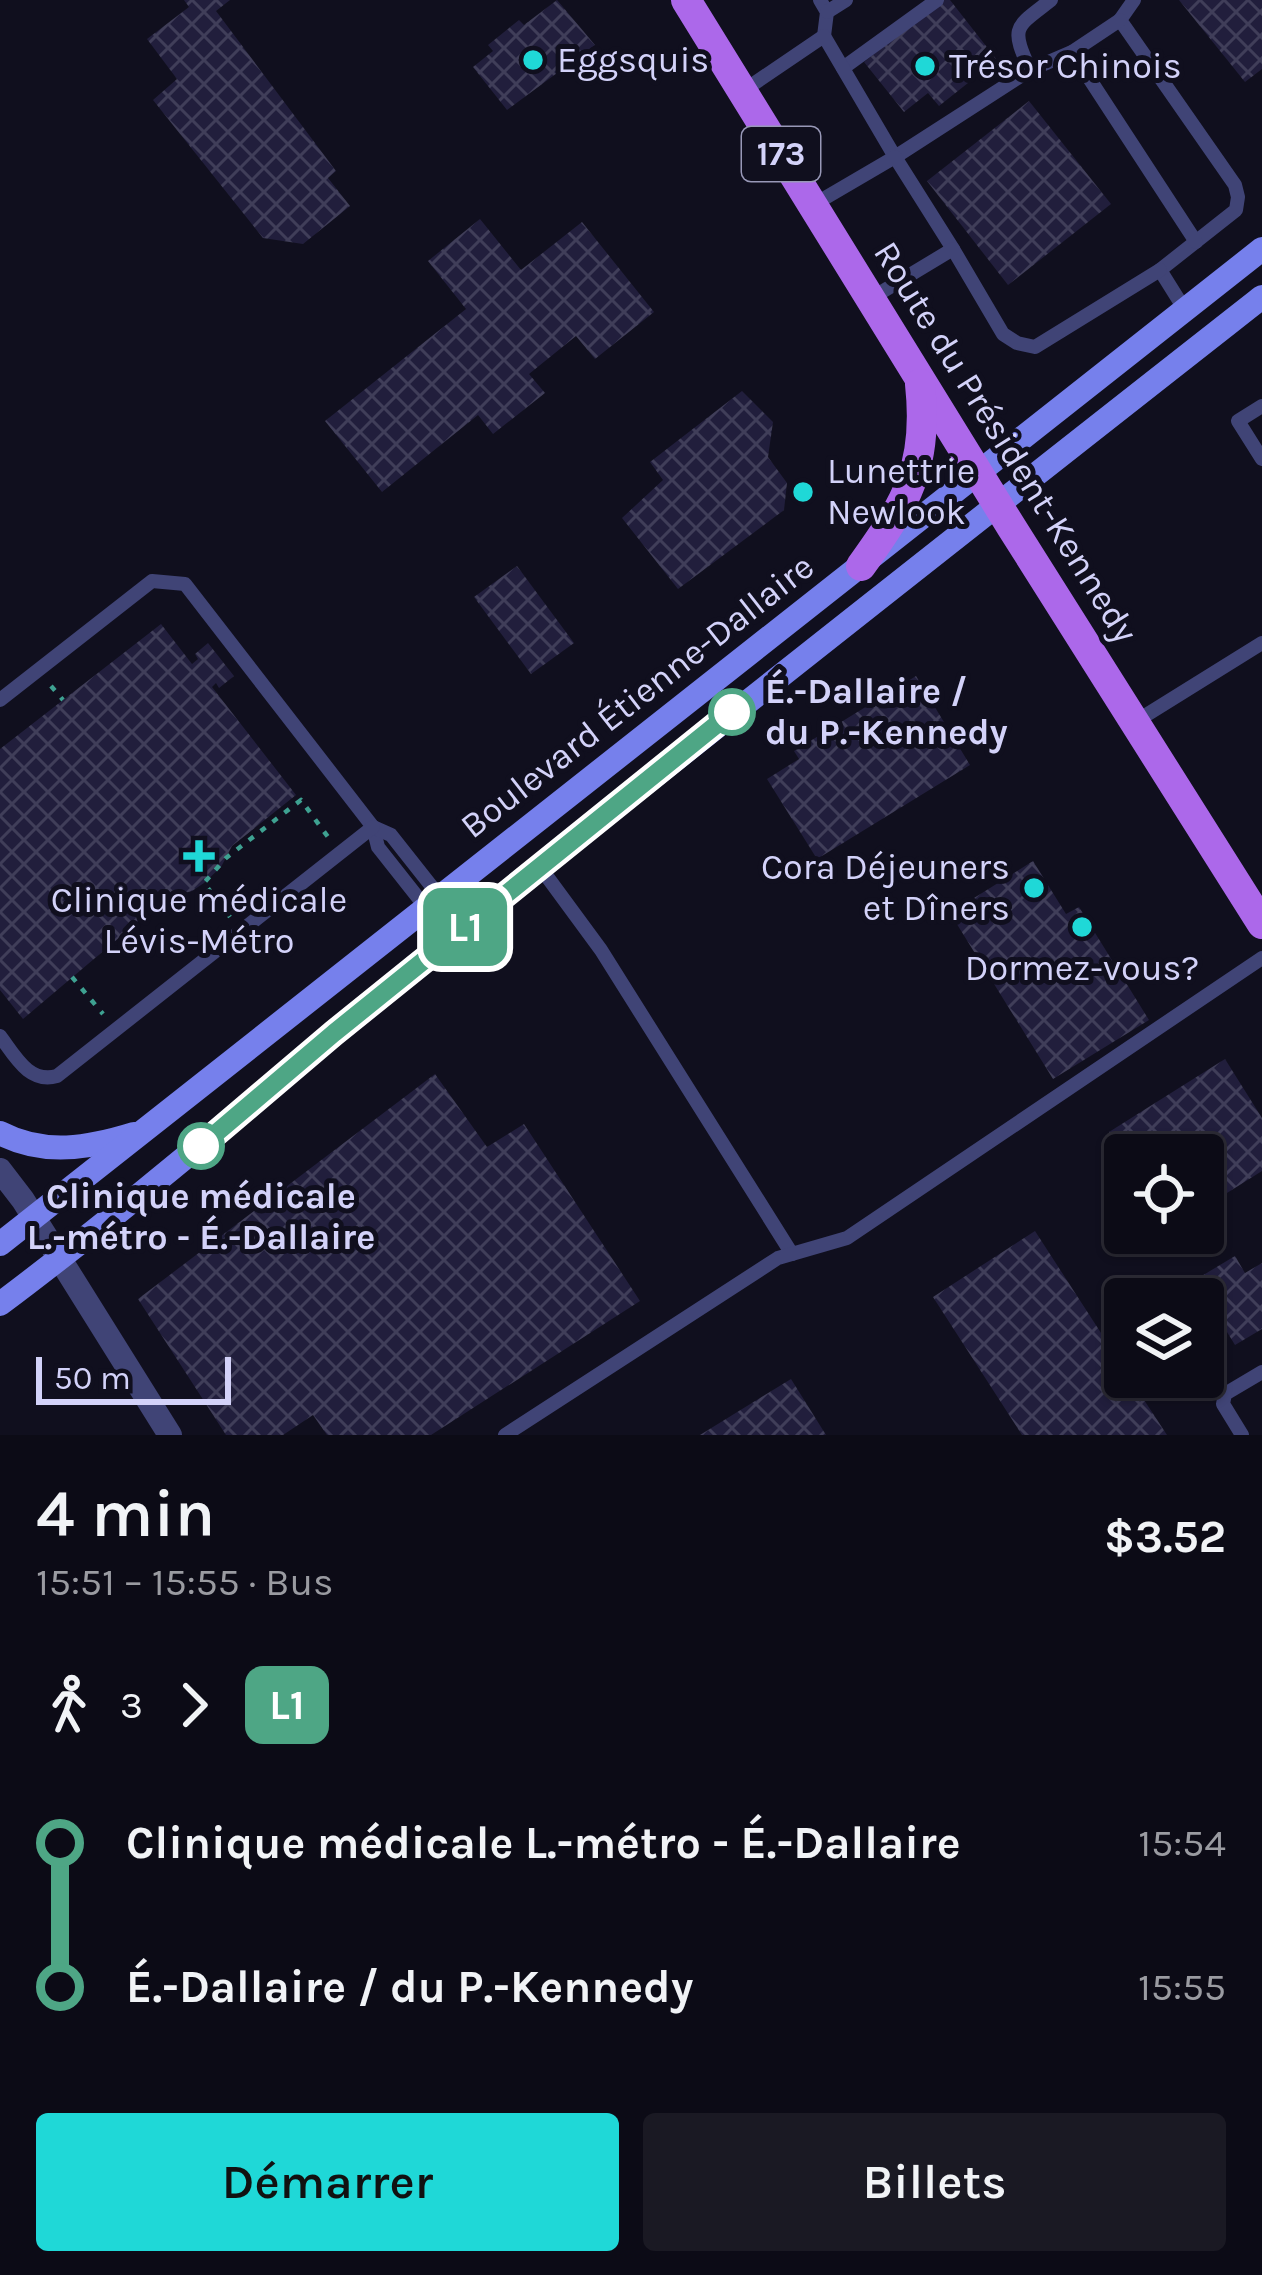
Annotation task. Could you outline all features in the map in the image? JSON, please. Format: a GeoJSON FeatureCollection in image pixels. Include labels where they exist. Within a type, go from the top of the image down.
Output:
{"type":"FeatureCollection","features":[{"type":"Feature","properties":{"kind":"main road","name":"Route du Président-Kennedy"},"geometry":{"type":"LineString","coordinates":[[686,0],[1262,924]]}},
{"type":"Feature","properties":{"kind":"main road"},"geometry":{"type":"LineString","coordinates":[[861,566],[898,514],[917,469],[923,415],[919,378]]}},
{"type":"Feature","properties":{"kind":"street","name":"Boulevard Étienne-Dallaire"},"geometry":{"type":"LineString","coordinates":[[0,1244],[1262,249]]}},
{"type":"Feature","properties":{"kind":"street","name":"Boulevard Étienne-Dallaire"},"geometry":{"type":"LineString","coordinates":[[0,1304],[540,867],[1262,298]]}},
{"type":"Feature","properties":{"kind":"street"},"geometry":{"type":"LineString","coordinates":[[0,1133],[41,1147],[69,1148],[103,1144],[148,1130]]}},
{"type":"Feature","properties":{"kind":"street"},"geometry":{"type":"LineString","coordinates":[[0,1170],[170,1435]]}},
{"type":"Feature","properties":{"kind":"lane"},"geometry":{"type":"LineString","coordinates":[[846,0],[824,6],[824,36],[1003,334],[1035,347],[1160,270],[1236,211],[1235,185],[1120,20]]}},
{"type":"Feature","properties":{"kind":"lane"},"geometry":{"type":"LineString","coordinates":[[843,68],[937,0]]}},
{"type":"Feature","properties":{"kind":"lane"},"geometry":{"type":"LineString","coordinates":[[1030,70],[1017,40],[1019,29],[1052,0]]}},
{"type":"Feature","properties":{"kind":"lane"},"geometry":{"type":"LineString","coordinates":[[813,206],[1030,70],[1072,52],[1120,20],[1134,0]]}},
{"type":"Feature","properties":{"kind":"lane"},"geometry":{"type":"LineString","coordinates":[[743,91],[824,36]]}},
{"type":"Feature","properties":{"kind":"lane"},"geometry":{"type":"LineString","coordinates":[[1072,52],[1196,242]]}},
{"type":"Feature","properties":{"kind":"lane"},"geometry":{"type":"LineString","coordinates":[[871,299],[952,249]]}},
{"type":"Feature","properties":{"kind":"lane"},"geometry":{"type":"LineString","coordinates":[[1160,270],[1185,310]]}},
{"type":"Feature","properties":{"kind":"lane"},"geometry":{"type":"LineString","coordinates":[[1262,406],[1238,421],[1262,459]]}},
{"type":"Feature","properties":{"kind":"lane"},"geometry":{"type":"LineString","coordinates":[[0,700],[152,581],[184,584],[373,827],[391,835],[434,903]]}},
{"type":"Feature","properties":{"kind":"lane"},"geometry":{"type":"LineString","coordinates":[[1135,722],[1262,643]]}},
{"type":"Feature","properties":{"kind":"lane"},"geometry":{"type":"LineString","coordinates":[[0,1036],[31,1074],[46,1079],[57,1076],[373,827]]}},
{"type":"Feature","properties":{"kind":"lane"},"geometry":{"type":"LineString","coordinates":[[540,867],[601,950],[792,1254]]}},
{"type":"Feature","properties":{"kind":"lane"},"geometry":{"type":"LineString","coordinates":[[505,1435],[778,1258],[847,1238],[1262,958]]}},
{"type":"Feature","properties":{"kind":"lane"},"geometry":{"type":"LineString","coordinates":[[1242,1435],[1223,1403],[1225,1394],[1262,1372]]}},
{"type":"Feature","properties":{"kind":"path"},"geometry":{"type":"LineString","coordinates":[[46,680],[63,700]]}},
{"type":"Feature","properties":{"kind":"path"},"geometry":{"type":"LineString","coordinates":[[221,904],[204,884],[226,857],[301,800],[318,824]]}},
{"type":"Feature","properties":{"kind":"path"},"geometry":{"type":"LineString","coordinates":[[72,977],[93,1002]]}},
{"type":"Feature","properties":{"kind":"building"},"geometry":{"type":"Polygon","coordinates":[[[184,0],[230,0],[216,11],[336,171],[328,178],[350,206],[303,244],[263,238],[153,100],[177,79],[147,39],[189,7],[184,0]]]}},
{"type":"Feature","properties":{"kind":"building"},"geometry":{"type":"Polygon","coordinates":[[[557,0],[595,45],[507,110],[473,67],[493,51],[488,45],[519,20],[524,25],[557,0]]]}},
{"type":"Feature","properties":{"kind":"building"},"geometry":{"type":"Polygon","coordinates":[[[943,0],[950,0],[997,60],[939,106],[928,93],[904,112],[864,62],[943,0]]]}},
{"type":"Feature","properties":{"kind":"building"},"geometry":{"type":"Polygon","coordinates":[[[1179,0],[1262,0],[1262,69],[1245,82],[1179,0]]]}},
{"type":"Feature","properties":{"kind":"building"},"geometry":{"type":"Polygon","coordinates":[[[1029,101],[1111,204],[1008,285],[927,181],[1029,101]]]}},
{"type":"Feature","properties":{"kind":"building"},"geometry":{"type":"Polygon","coordinates":[[[480,219],[521,270],[582,222],[654,312],[595,359],[576,336],[529,374],[545,393],[493,434],[478,415],[382,492],[325,421],[466,309],[428,261],[480,219]]]}},
{"type":"Feature","properties":{"kind":"building"},"geometry":{"type":"Polygon","coordinates":[[[742,391],[773,422],[768,457],[787,483],[784,510],[678,589],[622,518],[663,480],[650,462],[742,391]]]}},
{"type":"Feature","properties":{"kind":"building"},"geometry":{"type":"Polygon","coordinates":[[[517,566],[574,643],[531,674],[474,597],[517,566]]]}},
{"type":"Feature","properties":{"kind":"building"},"geometry":{"type":"Polygon","coordinates":[[[161,624],[192,664],[198,659],[195,654],[208,643],[234,676],[219,688],[216,683],[212,687],[296,795],[232,846],[221,867],[204,883],[166,898],[23,1019],[0,990],[0,749],[161,624]]]}},
{"type":"Feature","properties":{"kind":"building"},"geometry":{"type":"Polygon","coordinates":[[[916,676],[970,765],[817,859],[767,779],[799,759],[794,751],[916,676]]]}},
{"type":"Feature","properties":{"kind":"building"},"geometry":{"type":"Polygon","coordinates":[[[1033,861],[1066,914],[1079,907],[1149,1020],[1053,1079],[950,913],[1033,861]]]}},
{"type":"Feature","properties":{"kind":"building"},"geometry":{"type":"Polygon","coordinates":[[[1225,1059],[1262,1118],[1262,1171],[1224,1195],[1224,1134],[1109,1132],[1225,1059]]]}},
{"type":"Feature","properties":{"kind":"building"},"geometry":{"type":"Polygon","coordinates":[[[435,1074],[487,1147],[524,1124],[640,1301],[431,1435],[327,1435],[313,1415],[283,1435],[226,1435],[138,1299],[435,1074]]]}},
{"type":"Feature","properties":{"kind":"building"},"geometry":{"type":"Polygon","coordinates":[[[1035,1231],[1104,1338],[1104,1398],[1143,1398],[1167,1435],[1022,1435],[933,1297],[1035,1231]]]}},
{"type":"Feature","properties":{"kind":"building"},"geometry":{"type":"Polygon","coordinates":[[[1235,1256],[1245,1273],[1262,1263],[1262,1329],[1235,1345],[1224,1327],[1224,1278],[1198,1278],[1235,1256]]]}},
{"type":"Feature","properties":{"kind":"building"},"geometry":{"type":"Polygon","coordinates":[[[791,1379],[826,1435],[700,1435],[791,1379]]]}},
{"type":"Feature","properties":{"kind":"bus line","name":"L1"},"geometry":{"type":"LineString","coordinates":[[201,1146],[732,712]]}},
{"type":"Feature","properties":{"kind":"place","name":"Eggsquis"},"geometry":{"type":"Point","coordinates":[533,60]}},
{"type":"Feature","properties":{"kind":"place","name":"Trésor Chinois"},"geometry":{"type":"Point","coordinates":[925,66]}},
{"type":"Feature","properties":{"kind":"place","name":"Lunettrie Newlook"},"geometry":{"type":"Point","coordinates":[803,492]}},
{"type":"Feature","properties":{"kind":"place","name":"É.-Dallaire / du P.-Kennedy"},"geometry":{"type":"Point","coordinates":[732,712]}},
{"type":"Feature","properties":{"kind":"place","name":"Clinique médicale Lévis-Métro"},"geometry":{"type":"Point","coordinates":[199,856]}},
{"type":"Feature","properties":{"kind":"place","name":"Cora Déjeuners et Dîners"},"geometry":{"type":"Point","coordinates":[1034,888]}},
{"type":"Feature","properties":{"kind":"place","name":"Dormez-vous?"},"geometry":{"type":"Point","coordinates":[1082,927]}},
{"type":"Feature","properties":{"kind":"place","name":"Clinique médicale L.-métro - É.-Dallaire"},"geometry":{"type":"Point","coordinates":[201,1146]}}]}
